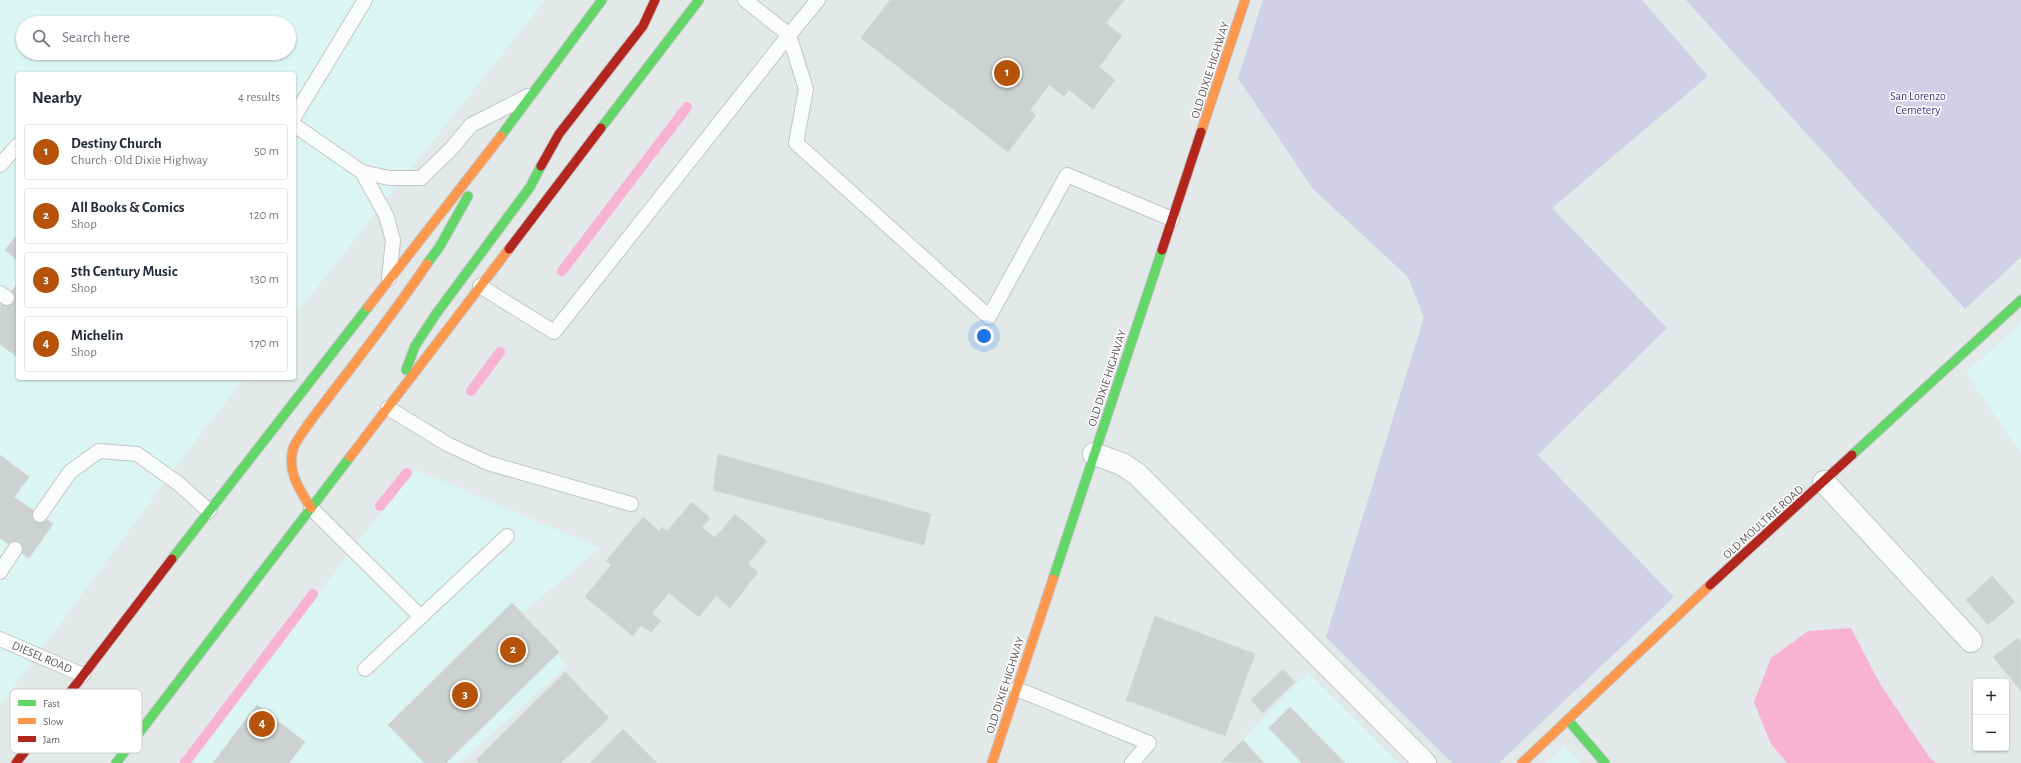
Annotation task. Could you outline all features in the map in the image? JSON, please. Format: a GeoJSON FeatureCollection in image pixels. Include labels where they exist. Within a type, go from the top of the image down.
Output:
{"type":"FeatureCollection","features":[{"type":"Feature","properties":{"kind":"main road"},"geometry":{"type":"LineString","coordinates":[[72,689],[503,134],[530,95],[602,0]]}},
{"type":"Feature","properties":{"kind":"main road"},"geometry":{"type":"LineString","coordinates":[[397,396],[416,346],[436,314],[530,187],[560,134],[643,26],[655,0]]}},
{"type":"Feature","properties":{"kind":"main road"},"geometry":{"type":"LineString","coordinates":[[142,729],[699,0]]}},
{"type":"Feature","properties":{"kind":"main road","name":"OLD DIXIE HIGHWAY"},"geometry":{"type":"LineString","coordinates":[[992,763],[1244,5]]}},
{"type":"Feature","properties":{"kind":"main road"},"geometry":{"type":"LineString","coordinates":[[311,508],[297,486],[291,469],[294,448],[316,414],[396,310],[440,246],[503,134]]}},
{"type":"Feature","properties":{"kind":"main road","name":"OLD MOULTRIE ROAD"},"geometry":{"type":"LineString","coordinates":[[1522,763],[1649,641],[2021,300]]}},
{"type":"Feature","properties":{"kind":"main road"},"geometry":{"type":"LineString","coordinates":[[1568,720],[1605,763]]}},
{"type":"Feature","properties":{"kind":"main road"},"geometry":{"type":"LineString","coordinates":[[8,763],[21,753]]}},
{"type":"Feature","properties":{"kind":"main road"},"geometry":{"type":"LineString","coordinates":[[16,763],[23,753]]}},
{"type":"Feature","properties":{"kind":"main road"},"geometry":{"type":"LineString","coordinates":[[116,763],[124,753]]}},
{"type":"Feature","properties":{"kind":"street"},"geometry":{"type":"LineString","coordinates":[[1094,454],[1122,464],[1137,474],[1425,763]]}},
{"type":"Feature","properties":{"kind":"street"},"geometry":{"type":"LineString","coordinates":[[1824,482],[1971,642]]}},
{"type":"Feature","properties":{"kind":"lane"},"geometry":{"type":"LineString","coordinates":[[296,114],[365,0]]}},
{"type":"Feature","properties":{"kind":"lane"},"geometry":{"type":"LineString","coordinates":[[745,0],[789,35],[806,89],[796,143],[989,317],[1067,175],[1172,219]]}},
{"type":"Feature","properties":{"kind":"lane"},"geometry":{"type":"LineString","coordinates":[[480,286],[554,332],[818,0]]}},
{"type":"Feature","properties":{"kind":"lane"},"geometry":{"type":"LineString","coordinates":[[1230,0],[1244,5]]}},
{"type":"Feature","properties":{"kind":"lane"},"geometry":{"type":"LineString","coordinates":[[296,126],[362,172],[389,178],[421,178],[451,150],[471,125],[530,95]]}},
{"type":"Feature","properties":{"kind":"lane"},"geometry":{"type":"LineString","coordinates":[[0,166],[16,147]]}},
{"type":"Feature","properties":{"kind":"lane"},"geometry":{"type":"LineString","coordinates":[[362,172],[386,214],[393,240],[389,279]]}},
{"type":"Feature","properties":{"kind":"lane"},"geometry":{"type":"LineString","coordinates":[[388,408],[447,444],[488,463],[631,504]]}},
{"type":"Feature","properties":{"kind":"lane"},"geometry":{"type":"LineString","coordinates":[[40,515],[70,472],[99,451],[137,454],[179,484],[209,511]]}},
{"type":"Feature","properties":{"kind":"lane"},"geometry":{"type":"LineString","coordinates":[[311,508],[420,617]]}},
{"type":"Feature","properties":{"kind":"lane"},"geometry":{"type":"LineString","coordinates":[[365,669],[507,536]]}},
{"type":"Feature","properties":{"kind":"lane"},"geometry":{"type":"LineString","coordinates":[[0,572],[16,549]]}},
{"type":"Feature","properties":{"kind":"lane","name":"DIESEL ROAD"},"geometry":{"type":"LineString","coordinates":[[0,639],[83,675]]}},
{"type":"Feature","properties":{"kind":"lane"},"geometry":{"type":"LineString","coordinates":[[1016,689],[1149,743],[1132,763]]}},
{"type":"Feature","properties":{"kind":"shaded area"},"geometry":{"type":"Polygon","coordinates":[[[0,0],[545,0],[296,313],[296,72],[16,72],[16,380],[243,380],[199,436],[12,689],[10,689],[10,691],[0,705],[0,0]]]}},
{"type":"Feature","properties":{"kind":"shaded area"},"geometry":{"type":"Polygon","coordinates":[[[2021,322],[2021,453],[1966,373],[2021,322]]]}},
{"type":"Feature","properties":{"kind":"shaded area"},"geometry":{"type":"Polygon","coordinates":[[[414,469],[600,548],[520,615],[567,666],[460,763],[189,763],[414,469]]]}},
{"type":"Feature","properties":{"kind":"shaded area"},"geometry":{"type":"Polygon","coordinates":[[[1851,628],[1880,684],[1929,757],[1936,763],[1787,763],[1771,744],[1754,702],[1771,658],[1808,631],[1851,628]]]}},
{"type":"Feature","properties":{"kind":"shaded area"},"geometry":{"type":"Polygon","coordinates":[[[1308,672],[1399,763],[1220,763],[1308,672]]]}},
{"type":"Feature","properties":{"kind":"shaded area"},"geometry":{"type":"Polygon","coordinates":[[[1565,745],[1580,763],[1546,763],[1565,745]]]}},
{"type":"Feature","properties":{"kind":"green space"},"geometry":{"type":"Polygon","coordinates":[[[1263,0],[1642,0],[1708,76],[1552,208],[1667,328],[1538,455],[1674,597],[1499,763],[1452,763],[1326,637],[1424,317],[1408,277],[1313,189],[1238,78],[1263,0]]]}},
{"type":"Feature","properties":{"kind":"green space","name":"San Lorenzo Cemetery"},"geometry":{"type":"Polygon","coordinates":[[[1686,0],[2021,0],[2021,257],[1965,309],[1686,0]]]}},
{"type":"Feature","properties":{"kind":"building"},"geometry":{"type":"Polygon","coordinates":[[[890,0],[1124,0],[1106,23],[1122,36],[1099,67],[1115,80],[1093,109],[1069,90],[1064,96],[1049,85],[1030,110],[1036,115],[1008,152],[861,38],[890,0]]]}},
{"type":"Feature","properties":{"kind":"building"},"geometry":{"type":"Polygon","coordinates":[[[16,236],[16,259],[5,250],[16,236]]]}},
{"type":"Feature","properties":{"kind":"building"},"geometry":{"type":"Polygon","coordinates":[[[16,286],[16,356],[0,344],[0,306],[16,286]]]}},
{"type":"Feature","properties":{"kind":"building"},"geometry":{"type":"Polygon","coordinates":[[[718,454],[931,514],[924,545],[713,490],[718,454]]]}},
{"type":"Feature","properties":{"kind":"building"},"geometry":{"type":"Polygon","coordinates":[[[0,455],[29,477],[14,497],[53,524],[29,558],[0,538],[0,455]]]}},
{"type":"Feature","properties":{"kind":"building"},"geometry":{"type":"Polygon","coordinates":[[[692,502],[710,518],[702,527],[715,538],[735,514],[767,541],[748,564],[758,572],[730,608],[716,596],[699,617],[669,593],[652,613],[661,621],[651,632],[641,625],[633,636],[585,597],[611,565],[606,561],[643,517],[659,531],[662,527],[667,531],[692,502]]]}},
{"type":"Feature","properties":{"kind":"building"},"geometry":{"type":"Polygon","coordinates":[[[1992,576],[2015,602],[1988,625],[1966,600],[1992,576]]]}},
{"type":"Feature","properties":{"kind":"building"},"geometry":{"type":"Polygon","coordinates":[[[512,603],[559,652],[446,763],[425,763],[388,725],[512,603]]]}},
{"type":"Feature","properties":{"kind":"building"},"geometry":{"type":"Polygon","coordinates":[[[1155,616],[1255,654],[1225,736],[1126,700],[1155,616]]]}},
{"type":"Feature","properties":{"kind":"building"},"geometry":{"type":"Polygon","coordinates":[[[2018,638],[2021,642],[2021,691],[1993,657],[2018,638]]]}},
{"type":"Feature","properties":{"kind":"building"},"geometry":{"type":"Polygon","coordinates":[[[1283,669],[1295,682],[1263,713],[1251,700],[1283,669]]]}},
{"type":"Feature","properties":{"kind":"building"},"geometry":{"type":"Polygon","coordinates":[[[565,672],[609,718],[561,763],[479,763],[476,760],[565,672]]]}},
{"type":"Feature","properties":{"kind":"building"},"geometry":{"type":"Polygon","coordinates":[[[257,705],[305,742],[289,763],[213,763],[257,705]]]}},
{"type":"Feature","properties":{"kind":"building"},"geometry":{"type":"Polygon","coordinates":[[[1290,707],[1345,763],[1302,763],[1269,728],[1290,707]]]}},
{"type":"Feature","properties":{"kind":"building"},"geometry":{"type":"Polygon","coordinates":[[[623,729],[657,763],[590,763],[623,729]]]}},
{"type":"Feature","properties":{"kind":"building"},"geometry":{"type":"Polygon","coordinates":[[[1243,740],[1264,763],[1221,762],[1243,740]]]}},
{"type":"Feature","properties":{"kind":"waterway"},"geometry":{"type":"LineString","coordinates":[[562,271],[687,107]]}},
{"type":"Feature","properties":{"kind":"waterway"},"geometry":{"type":"LineString","coordinates":[[471,391],[500,352]]}},
{"type":"Feature","properties":{"kind":"waterway"},"geometry":{"type":"LineString","coordinates":[[380,506],[407,473]]}},
{"type":"Feature","properties":{"kind":"waterway"},"geometry":{"type":"LineString","coordinates":[[185,763],[313,594]]}},
{"type":"Feature","properties":{"kind":"traffic: fast"},"geometry":{"type":"LineString","coordinates":[[501,136],[602,0]]}},
{"type":"Feature","properties":{"kind":"traffic: fast"},"geometry":{"type":"LineString","coordinates":[[601,128],[699,0]]}},
{"type":"Feature","properties":{"kind":"traffic: fast"},"geometry":{"type":"LineString","coordinates":[[406,370],[415,346],[436,314],[530,187],[541,166]]}},
{"type":"Feature","properties":{"kind":"traffic: fast"},"geometry":{"type":"LineString","coordinates":[[427,264],[440,246],[468,196]]}},
{"type":"Feature","properties":{"kind":"traffic: fast"},"geometry":{"type":"LineString","coordinates":[[1053,579],[1162,250]]}},
{"type":"Feature","properties":{"kind":"traffic: fast"},"geometry":{"type":"LineString","coordinates":[[1852,455],[2021,300]]}},
{"type":"Feature","properties":{"kind":"traffic: fast"},"geometry":{"type":"LineString","coordinates":[[172,559],[368,307]]}},
{"type":"Feature","properties":{"kind":"traffic: fast"},"geometry":{"type":"LineString","coordinates":[[142,729],[350,457]]}},
{"type":"Feature","properties":{"kind":"traffic: fast"},"geometry":{"type":"LineString","coordinates":[[1568,720],[1605,763]]}},
{"type":"Feature","properties":{"kind":"traffic: fast"},"geometry":{"type":"LineString","coordinates":[[116,763],[124,753]]}},
{"type":"Feature","properties":{"kind":"traffic: slow"},"geometry":{"type":"LineString","coordinates":[[1201,132],[1245,0]]}},
{"type":"Feature","properties":{"kind":"traffic: slow"},"geometry":{"type":"LineString","coordinates":[[368,307],[501,136]]}},
{"type":"Feature","properties":{"kind":"traffic: slow"},"geometry":{"type":"LineString","coordinates":[[350,457],[509,249]]}},
{"type":"Feature","properties":{"kind":"traffic: slow"},"geometry":{"type":"LineString","coordinates":[[311,508],[298,487],[293,473],[292,457],[295,444],[392,314],[427,264]]}},
{"type":"Feature","properties":{"kind":"traffic: slow"},"geometry":{"type":"LineString","coordinates":[[992,763],[1053,579]]}},
{"type":"Feature","properties":{"kind":"traffic: slow"},"geometry":{"type":"LineString","coordinates":[[1522,763],[1710,585]]}},
{"type":"Feature","properties":{"kind":"traffic: jam"},"geometry":{"type":"LineString","coordinates":[[541,166],[559,134],[643,26],[655,0]]}},
{"type":"Feature","properties":{"kind":"traffic: jam"},"geometry":{"type":"LineString","coordinates":[[509,249],[601,128]]}},
{"type":"Feature","properties":{"kind":"traffic: jam"},"geometry":{"type":"LineString","coordinates":[[1162,250],[1201,132]]}},
{"type":"Feature","properties":{"kind":"traffic: jam"},"geometry":{"type":"LineString","coordinates":[[1710,585],[1852,455]]}},
{"type":"Feature","properties":{"kind":"traffic: jam"},"geometry":{"type":"LineString","coordinates":[[73,689],[172,559]]}},
{"type":"Feature","properties":{"kind":"traffic: jam"},"geometry":{"type":"LineString","coordinates":[[16,763],[24,753]]}},
{"type":"Feature","properties":{"kind":"place","name":"Destiny Church"},"geometry":{"type":"Point","coordinates":[1007,73]}},
{"type":"Feature","properties":{"kind":"place","name":"All Books & Comics"},"geometry":{"type":"Point","coordinates":[513,650]}},
{"type":"Feature","properties":{"kind":"place","name":"5th Century Music"},"geometry":{"type":"Point","coordinates":[465,695]}},
{"type":"Feature","properties":{"kind":"place","name":"Michelin"},"geometry":{"type":"Point","coordinates":[262,724]}}]}
